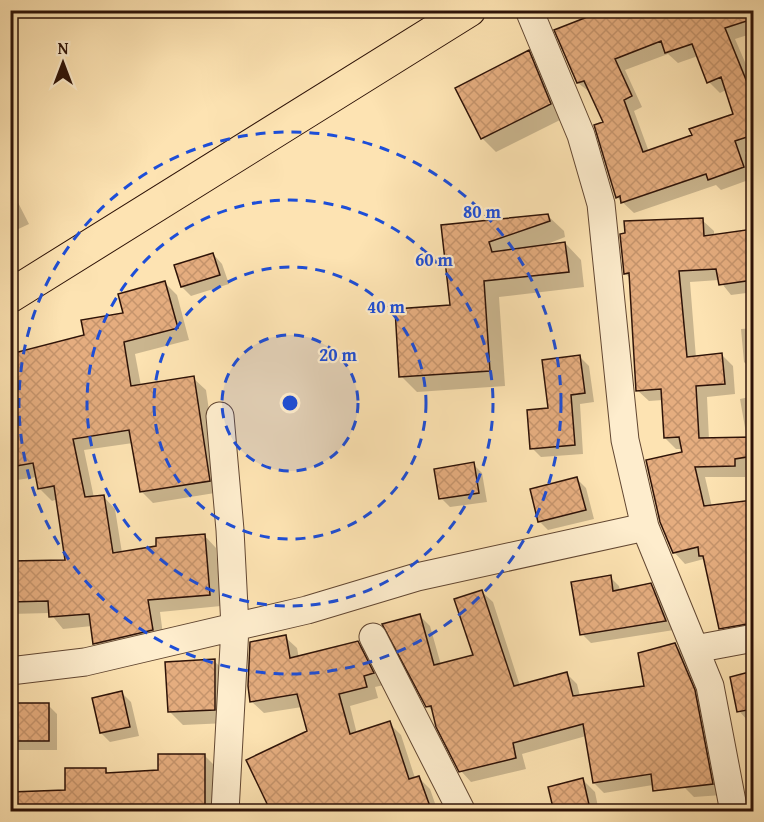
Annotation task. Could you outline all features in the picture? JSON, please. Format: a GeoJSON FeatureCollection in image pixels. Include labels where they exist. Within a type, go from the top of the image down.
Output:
{"type":"FeatureCollection","features":[{"type":"Feature","properties":{"kind":"highway"},"geometry":{"type":"LineString","coordinates":[[10,296],[469,10]]}},
{"type":"Feature","properties":{"kind":"street"},"geometry":{"type":"LineString","coordinates":[[528,10],[580,135],[601,204],[625,440],[645,527],[710,686],[734,812]]}},
{"type":"Feature","properties":{"kind":"street"},"geometry":{"type":"LineString","coordinates":[[220,416],[230,530],[235,627],[225,812]]}},
{"type":"Feature","properties":{"kind":"street"},"geometry":{"type":"LineString","coordinates":[[10,671],[85,662],[307,610],[417,577],[645,527]]}},
{"type":"Feature","properties":{"kind":"street"},"geometry":{"type":"LineString","coordinates":[[373,637],[462,812]]}},
{"type":"Feature","properties":{"kind":"street"},"geometry":{"type":"LineString","coordinates":[[695,649],[753,638]]}},
{"type":"Feature","properties":{"kind":"building"},"geometry":{"type":"Polygon","coordinates":[[[605,10],[753,10],[753,19],[725,28],[753,97],[753,135],[735,141],[744,167],[708,180],[706,174],[621,203],[620,196],[616,198],[594,125],[603,122],[584,81],[577,83],[554,30],[605,10]],[[661,41],[615,59],[632,96],[624,100],[643,152],[692,135],[689,129],[733,114],[721,77],[707,83],[692,44],[665,53],[661,41]]]}},
{"type":"Feature","properties":{"kind":"building"},"geometry":{"type":"Polygon","coordinates":[[[529,50],[551,104],[481,139],[455,88],[529,50]]]}},
{"type":"Feature","properties":{"kind":"building"},"geometry":{"type":"Polygon","coordinates":[[[548,214],[550,221],[489,242],[492,252],[565,242],[569,272],[484,281],[490,371],[399,377],[395,309],[450,305],[441,225],[548,214]]]}},
{"type":"Feature","properties":{"kind":"building"},"geometry":{"type":"Polygon","coordinates":[[[703,218],[704,236],[753,229],[753,280],[719,285],[716,269],[679,271],[687,357],[722,353],[725,384],[696,386],[699,438],[753,437],[753,456],[735,459],[735,466],[695,467],[704,506],[753,500],[753,623],[719,629],[703,556],[699,556],[698,547],[673,553],[660,522],[646,460],[682,452],[679,437],[664,438],[661,389],[636,391],[629,273],[624,274],[620,234],[625,233],[624,221],[703,218]]]}},
{"type":"Feature","properties":{"kind":"building"},"geometry":{"type":"Polygon","coordinates":[[[213,253],[220,275],[181,287],[174,265],[213,253]]]}},
{"type":"Feature","properties":{"kind":"building"},"geometry":{"type":"Polygon","coordinates":[[[165,281],[178,328],[124,342],[131,386],[194,376],[210,481],[140,492],[129,430],[73,439],[85,497],[104,495],[113,553],[156,546],[156,538],[205,534],[210,595],[148,600],[153,630],[93,644],[89,614],[49,617],[48,601],[10,602],[10,561],[65,560],[54,486],[38,489],[33,463],[10,467],[10,354],[84,335],[81,320],[123,313],[118,294],[165,281]]]}},
{"type":"Feature","properties":{"kind":"building"},"geometry":{"type":"Polygon","coordinates":[[[580,355],[585,393],[571,395],[575,445],[530,449],[527,410],[548,408],[542,360],[580,355]]]}},
{"type":"Feature","properties":{"kind":"building"},"geometry":{"type":"Polygon","coordinates":[[[474,462],[479,493],[439,499],[434,469],[474,462]]]}},
{"type":"Feature","properties":{"kind":"building"},"geometry":{"type":"Polygon","coordinates":[[[577,477],[586,510],[538,522],[530,489],[577,477]]]}},
{"type":"Feature","properties":{"kind":"building"},"geometry":{"type":"Polygon","coordinates":[[[611,575],[613,591],[651,583],[666,621],[580,635],[571,582],[611,575]]]}},
{"type":"Feature","properties":{"kind":"building"},"geometry":{"type":"Polygon","coordinates":[[[482,590],[514,686],[567,672],[573,696],[644,686],[638,653],[675,643],[695,690],[713,784],[653,791],[651,774],[593,783],[583,724],[513,743],[516,758],[459,772],[436,727],[431,706],[426,707],[382,624],[420,614],[434,665],[473,655],[454,599],[482,590]]]}},
{"type":"Feature","properties":{"kind":"building"},"geometry":{"type":"Polygon","coordinates":[[[286,635],[290,658],[358,641],[374,673],[364,676],[367,687],[339,694],[350,734],[390,721],[409,779],[419,776],[432,812],[271,812],[246,760],[307,731],[297,694],[250,702],[248,686],[250,642],[286,635]]]}},
{"type":"Feature","properties":{"kind":"building"},"geometry":{"type":"Polygon","coordinates":[[[215,659],[215,710],[168,712],[165,662],[215,659]]]}},
{"type":"Feature","properties":{"kind":"building"},"geometry":{"type":"Polygon","coordinates":[[[753,671],[753,709],[737,712],[730,677],[753,671]]]}},
{"type":"Feature","properties":{"kind":"building"},"geometry":{"type":"Polygon","coordinates":[[[122,691],[130,727],[100,733],[92,698],[122,691]]]}},
{"type":"Feature","properties":{"kind":"building"},"geometry":{"type":"Polygon","coordinates":[[[17,703],[49,703],[49,741],[17,741],[17,703]]]}},
{"type":"Feature","properties":{"kind":"building"},"geometry":{"type":"Polygon","coordinates":[[[158,754],[205,754],[205,812],[126,812],[126,809],[12,812],[11,792],[65,790],[65,768],[106,768],[106,773],[158,770],[158,754]]]}},
{"type":"Feature","properties":{"kind":"building"},"geometry":{"type":"Polygon","coordinates":[[[583,778],[590,809],[554,812],[548,787],[583,778]]]}}]}
